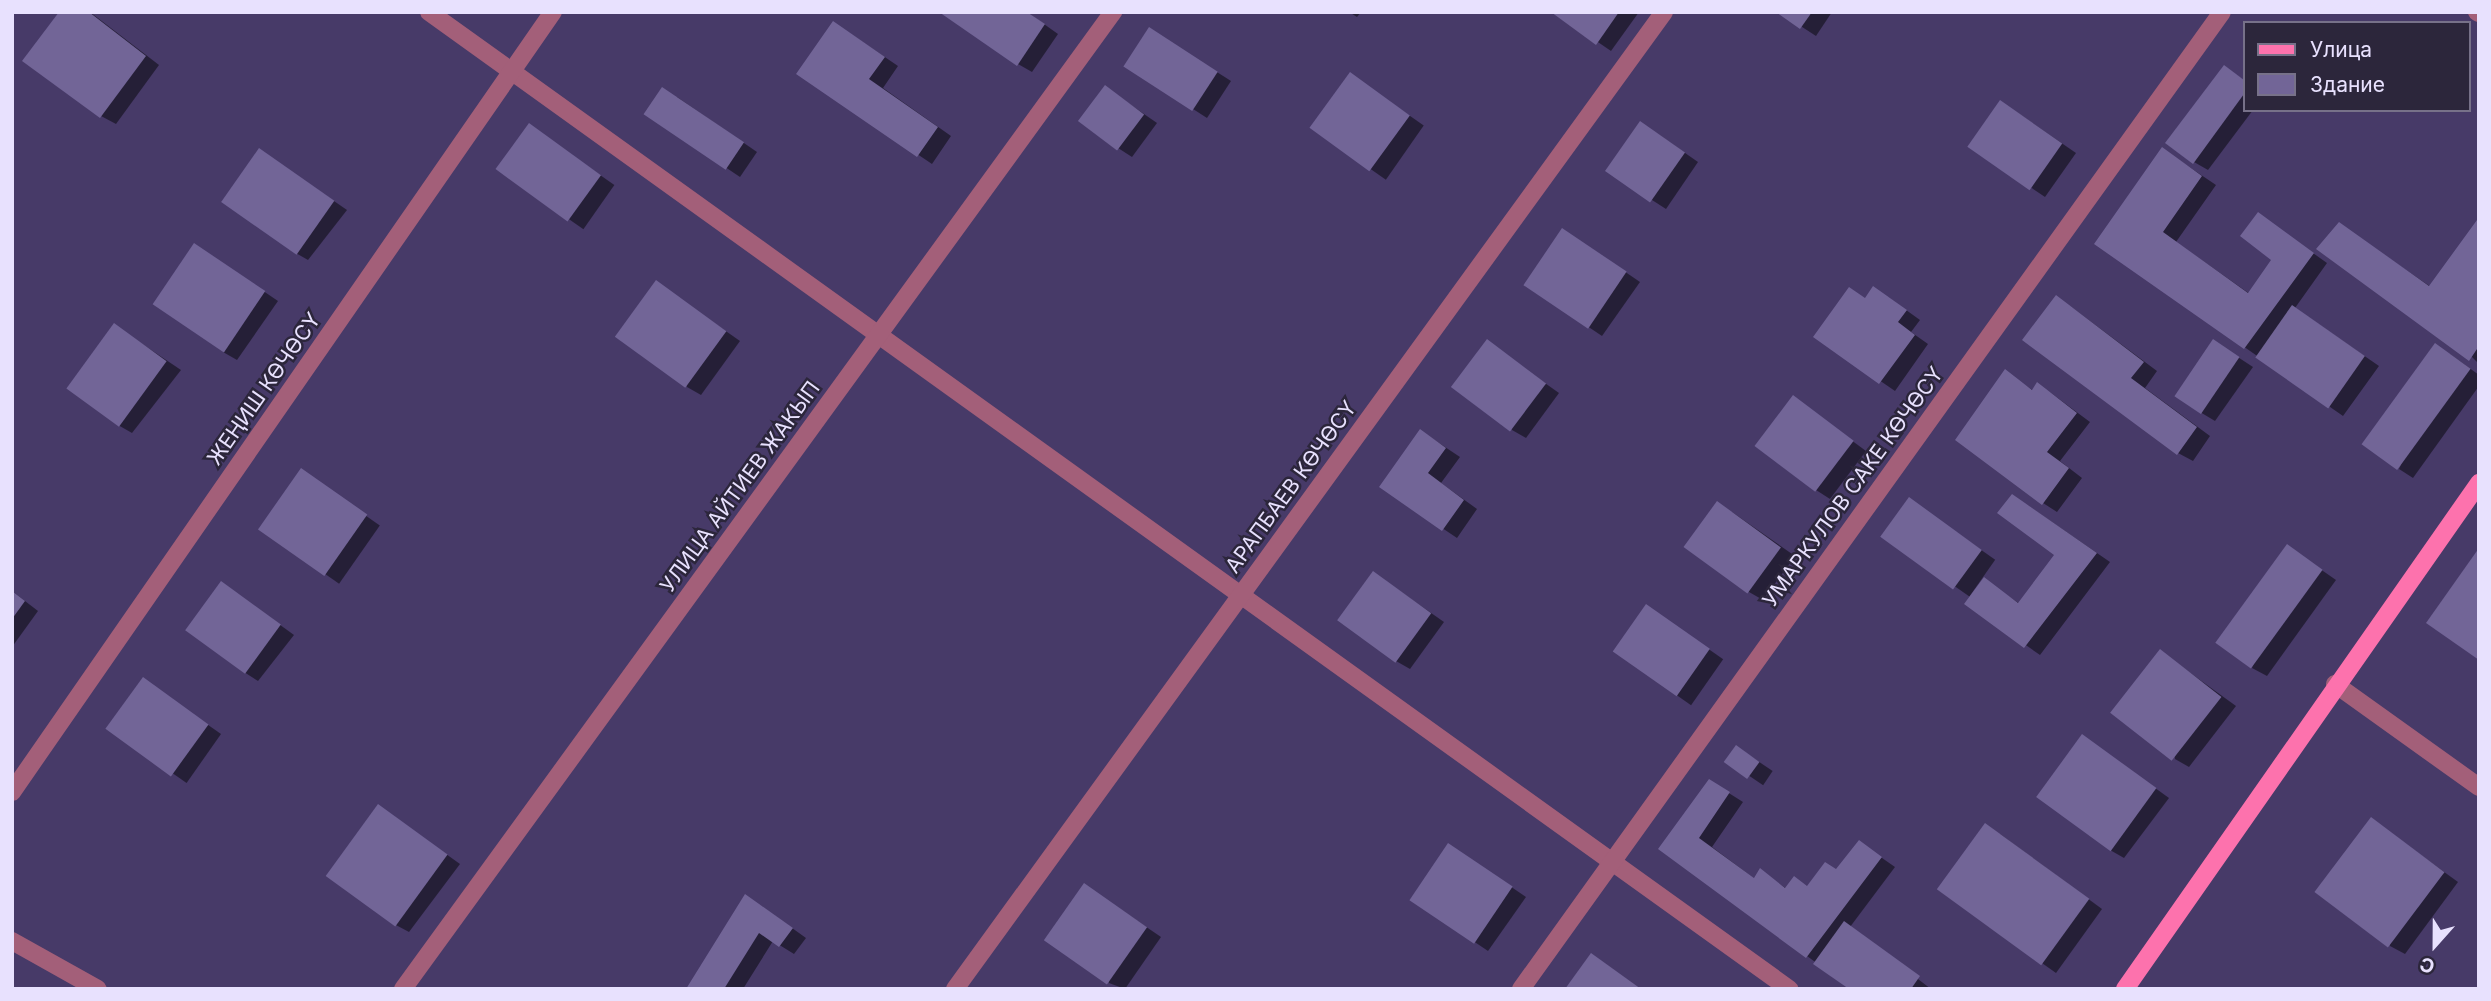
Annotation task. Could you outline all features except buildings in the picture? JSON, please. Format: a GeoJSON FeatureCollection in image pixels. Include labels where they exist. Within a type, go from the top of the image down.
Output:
{"type":"FeatureCollection","features":[{"type":"Feature","properties":{"kind":"main road"},"geometry":{"type":"LineString","coordinates":[[2125,989],[2335,684],[2479,483]]}},
{"type":"Feature","properties":{"kind":"street"},"geometry":{"type":"LineString","coordinates":[[429,12],[1788,989]]}},
{"type":"Feature","properties":{"kind":"street","name":"ЖЕҢИШ КӨЧӨСҮ"},"geometry":{"type":"LineString","coordinates":[[12,792],[553,12]]}},
{"type":"Feature","properties":{"kind":"street","name":"УЛИЦА АЙТИЕВ ЖАКЫП"},"geometry":{"type":"LineString","coordinates":[[403,989],[1114,12]]}},
{"type":"Feature","properties":{"kind":"street","name":"АРАПБАЕВ КӨЧӨСҮ"},"geometry":{"type":"LineString","coordinates":[[955,989],[1664,12]]}},
{"type":"Feature","properties":{"kind":"street","name":"УМАРКУЛОВ САКЕ КӨЧӨСҮ"},"geometry":{"type":"LineString","coordinates":[[1521,989],[2222,12]]}},
{"type":"Feature","properties":{"kind":"street"},"geometry":{"type":"LineString","coordinates":[[2335,684],[2479,786]]}},
{"type":"Feature","properties":{"kind":"street"},"geometry":{"type":"LineString","coordinates":[[12,941],[98,989]]}}]}
